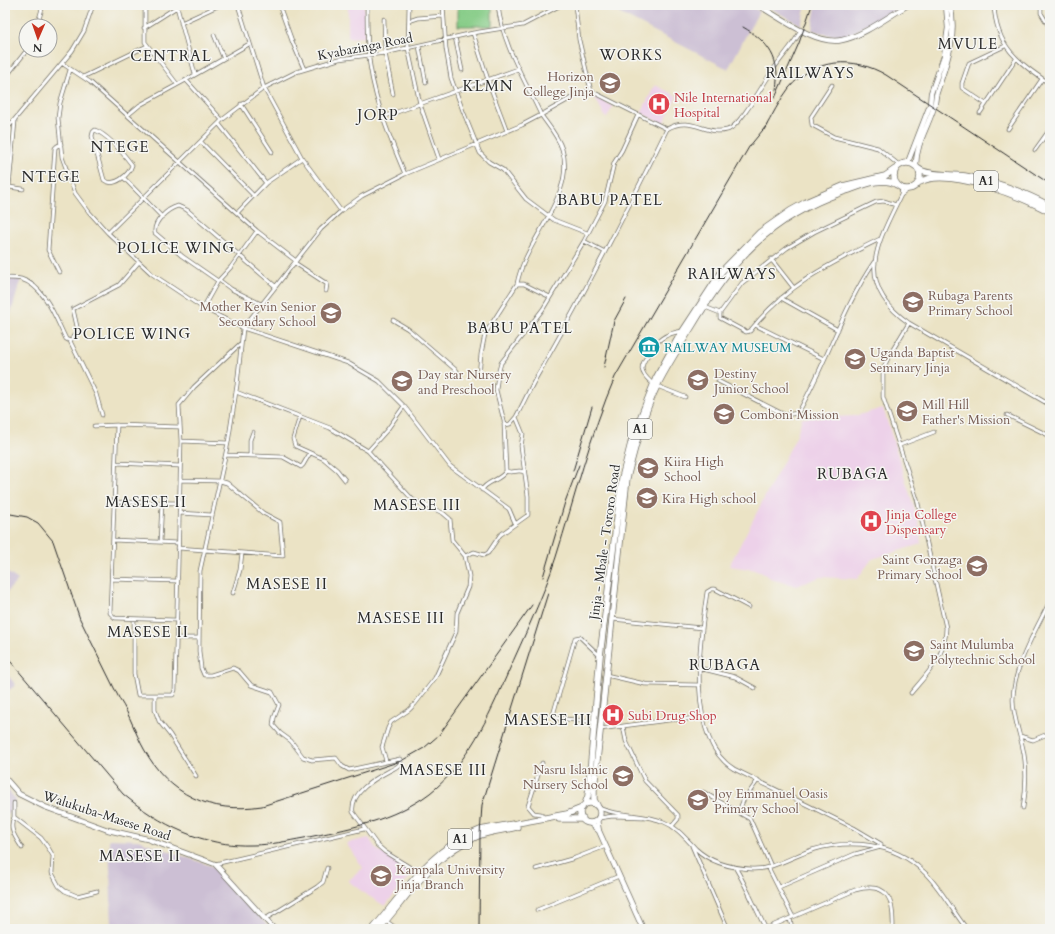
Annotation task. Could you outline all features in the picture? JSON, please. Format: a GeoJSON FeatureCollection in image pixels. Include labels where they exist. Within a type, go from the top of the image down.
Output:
{"type":"FeatureCollection","features":[{"type":"Feature","properties":{"kind":"highway","name":"A1"},"geometry":{"type":"LineString","coordinates":[[897,167],[908,162],[928,173],[965,176],[994,183],[1015,190],[1050,206]]}},
{"type":"Feature","properties":{"kind":"highway"},"geometry":{"type":"LineString","coordinates":[[897,167],[894,179],[900,186]]}},
{"type":"Feature","properties":{"kind":"highway","name":"Jinja - Mbale - Tororo Road"},"geometry":{"type":"LineString","coordinates":[[584,806],[588,796],[600,656],[622,478],[632,439],[655,385],[683,331],[722,271],[746,245],[775,221],[790,211],[825,194],[854,183],[885,176],[897,167]]}},
{"type":"Feature","properties":{"kind":"highway"},"geometry":{"type":"LineString","coordinates":[[918,167],[921,173],[920,182]]}},
{"type":"Feature","properties":{"kind":"highway","name":"A1"},"geometry":{"type":"LineString","coordinates":[[900,186],[909,189],[913,188],[920,182],[929,178],[983,185],[1014,195],[1050,212]]}},
{"type":"Feature","properties":{"kind":"highway","name":"Jinja - Mbale - Tororo Road"},"geometry":{"type":"LineString","coordinates":[[598,806],[594,800],[594,789],[627,478],[637,440],[655,385],[704,306],[726,274],[738,260],[767,234],[794,214],[853,188],[886,180],[900,186]]}},
{"type":"Feature","properties":{"kind":"highway","name":"A1"},"geometry":{"type":"LineString","coordinates":[[373,929],[419,873],[441,852],[467,835],[480,830],[568,814],[592,803],[598,806],[600,811],[598,819]]}},
{"type":"Feature","properties":{"kind":"highway","name":"A1"},"geometry":{"type":"LineString","coordinates":[[583,819],[581,816],[584,806]]}},
{"type":"Feature","properties":{"kind":"highway","name":"A1"},"geometry":{"type":"LineString","coordinates":[[379,929],[430,867],[458,845],[480,835],[565,818],[583,819],[590,823]]}},
{"type":"Feature","properties":{"kind":"highway"},"geometry":{"type":"LineString","coordinates":[[590,823],[598,819]]}},
{"type":"Feature","properties":{"kind":"street"},"geometry":{"type":"LineString","coordinates":[[39,18],[43,5]]}},
{"type":"Feature","properties":{"kind":"street"},"geometry":{"type":"LineString","coordinates":[[5,131],[63,64],[84,31],[93,5]]}},
{"type":"Feature","properties":{"kind":"street"},"geometry":{"type":"LineString","coordinates":[[145,5],[144,40],[177,84]]}},
{"type":"Feature","properties":{"kind":"street"},"geometry":{"type":"LineString","coordinates":[[181,24],[220,5]]}},
{"type":"Feature","properties":{"kind":"street"},"geometry":{"type":"LineString","coordinates":[[238,5],[264,88],[302,158],[341,211]]}},
{"type":"Feature","properties":{"kind":"street"},"geometry":{"type":"LineString","coordinates":[[279,5],[304,69]]}},
{"type":"Feature","properties":{"kind":"street"},"geometry":{"type":"LineString","coordinates":[[367,5],[369,55],[376,93],[383,117],[405,174]]}},
{"type":"Feature","properties":{"kind":"street"},"geometry":{"type":"LineString","coordinates":[[410,5],[408,48],[420,104],[439,159]]}},
{"type":"Feature","properties":{"kind":"street"},"geometry":{"type":"LineString","coordinates":[[443,5],[445,40],[455,91],[485,158],[502,170],[526,200],[554,220],[587,233]]}},
{"type":"Feature","properties":{"kind":"street"},"geometry":{"type":"LineString","coordinates":[[479,375],[480,354],[485,334],[517,284],[526,257],[561,191],[565,169],[564,157],[560,143],[542,115],[518,69],[503,28],[498,5]]}},
{"type":"Feature","properties":{"kind":"street","name":"Kyabazinga Road"},"geometry":{"type":"LineString","coordinates":[[108,233],[222,120],[241,104],[264,88],[304,69],[338,59],[385,53],[420,46],[473,32],[523,25],[561,5]]}},
{"type":"Feature","properties":{"kind":"street"},"geometry":{"type":"LineString","coordinates":[[575,5],[579,40],[591,91]]}},
{"type":"Feature","properties":{"kind":"street"},"geometry":{"type":"LineString","coordinates":[[758,5],[802,30],[823,39],[842,40],[858,34],[908,5]]}},
{"type":"Feature","properties":{"kind":"street"},"geometry":{"type":"LineString","coordinates":[[908,162],[930,104],[931,92],[944,56],[948,28],[946,5]]}},
{"type":"Feature","properties":{"kind":"street"},"geometry":{"type":"LineString","coordinates":[[918,167],[916,156],[934,106],[951,43],[953,19],[950,5]]}},
{"type":"Feature","properties":{"kind":"street"},"geometry":{"type":"LineString","coordinates":[[994,5],[997,26],[1005,46],[1016,59],[1050,84]]}},
{"type":"Feature","properties":{"kind":"street"},"geometry":{"type":"LineString","coordinates":[[1041,5],[1041,13],[1050,28]]}},
{"type":"Feature","properties":{"kind":"street"},"geometry":{"type":"LineString","coordinates":[[144,28],[179,6],[181,24],[195,74]]}},
{"type":"Feature","properties":{"kind":"street"},"geometry":{"type":"LineString","coordinates":[[409,21],[426,17],[443,16]]}},
{"type":"Feature","properties":{"kind":"street"},"geometry":{"type":"LineString","coordinates":[[384,18],[385,53],[393,94]]}},
{"type":"Feature","properties":{"kind":"street"},"geometry":{"type":"LineString","coordinates":[[419,873],[384,852],[364,829],[353,812],[353,801],[367,785],[399,766],[401,762],[397,758],[349,770],[342,766],[336,758],[312,760],[303,757],[291,741],[280,733],[273,725],[279,705],[278,700],[272,692],[251,685],[239,671],[233,668],[211,675],[204,675],[201,668],[199,638],[200,571],[226,455],[236,392],[240,344],[243,328],[320,229],[362,196],[405,174],[508,131],[542,115],[580,93],[591,91],[667,129],[683,124],[721,131],[731,128],[750,104],[773,69],[785,55],[802,30]]}},
{"type":"Feature","properties":{"kind":"street"},"geometry":{"type":"LineString","coordinates":[[473,32],[488,80],[508,131]]}},
{"type":"Feature","properties":{"kind":"street"},"geometry":{"type":"LineString","coordinates":[[214,35],[224,58]]}},
{"type":"Feature","properties":{"kind":"street"},"geometry":{"type":"LineString","coordinates":[[455,37],[462,70]]}},
{"type":"Feature","properties":{"kind":"street"},"geometry":{"type":"LineString","coordinates":[[128,115],[140,105],[249,44]]}},
{"type":"Feature","properties":{"kind":"street"},"geometry":{"type":"LineString","coordinates":[[83,77],[148,46]]}},
{"type":"Feature","properties":{"kind":"street"},"geometry":{"type":"LineString","coordinates":[[420,46],[426,83]]}},
{"type":"Feature","properties":{"kind":"street"},"geometry":{"type":"LineString","coordinates":[[986,104],[962,88],[964,74],[971,62],[1005,46]]}},
{"type":"Feature","properties":{"kind":"street"},"geometry":{"type":"LineString","coordinates":[[5,78],[21,58]]}},
{"type":"Feature","properties":{"kind":"street"},"geometry":{"type":"LineString","coordinates":[[980,113],[1016,59]]}},
{"type":"Feature","properties":{"kind":"street"},"geometry":{"type":"LineString","coordinates":[[63,64],[70,70],[83,77],[128,115],[257,231],[295,262],[327,284],[326,291]]}},
{"type":"Feature","properties":{"kind":"street"},"geometry":{"type":"LineString","coordinates":[[383,117],[518,69]]}},
{"type":"Feature","properties":{"kind":"street"},"geometry":{"type":"LineString","coordinates":[[70,70],[60,102],[58,118],[61,144],[68,177],[75,193],[89,212],[108,233],[138,263],[166,284],[203,308],[243,328],[348,363],[379,381],[404,406],[444,460],[460,475],[509,509],[515,523]]}},
{"type":"Feature","properties":{"kind":"street"},"geometry":{"type":"LineString","coordinates":[[1008,129],[1042,79]]}},
{"type":"Feature","properties":{"kind":"street"},"geometry":{"type":"LineString","coordinates":[[186,80],[222,120]]}},
{"type":"Feature","properties":{"kind":"street"},"geometry":{"type":"LineString","coordinates":[[832,85],[811,117],[812,124],[834,137],[878,148],[897,167]]}},
{"type":"Feature","properties":{"kind":"street"},"geometry":{"type":"LineString","coordinates":[[241,104],[272,152]]}},
{"type":"Feature","properties":{"kind":"street"},"geometry":{"type":"LineString","coordinates":[[482,490],[486,485],[502,477],[506,471],[505,431],[496,390],[501,363],[506,354],[535,321],[584,241],[605,201],[614,163],[622,150],[638,115]]}},
{"type":"Feature","properties":{"kind":"street"},"geometry":{"type":"LineString","coordinates":[[15,121],[9,187],[23,190]]}},
{"type":"Feature","properties":{"kind":"street"},"geometry":{"type":"LineString","coordinates":[[219,124],[266,182]]}},
{"type":"Feature","properties":{"kind":"street"},"geometry":{"type":"LineString","coordinates":[[1035,150],[1050,128]]}},
{"type":"Feature","properties":{"kind":"street"},"geometry":{"type":"LineString","coordinates":[[505,431],[516,417],[605,252],[667,129]]}},
{"type":"Feature","properties":{"kind":"street"},"geometry":{"type":"LineString","coordinates":[[95,130],[101,133],[132,164],[132,167],[124,177],[112,184],[104,180],[92,136],[95,130]]}},
{"type":"Feature","properties":{"kind":"street"},"geometry":{"type":"LineString","coordinates":[[201,142],[253,195]]}},
{"type":"Feature","properties":{"kind":"street"},"geometry":{"type":"LineString","coordinates":[[59,272],[48,250],[55,148],[61,144]]}},
{"type":"Feature","properties":{"kind":"street"},"geometry":{"type":"LineString","coordinates":[[237,213],[266,182],[302,158]]}},
{"type":"Feature","properties":{"kind":"street"},"geometry":{"type":"LineString","coordinates":[[124,177],[162,217]]}},
{"type":"Feature","properties":{"kind":"street"},"geometry":{"type":"LineString","coordinates":[[900,186],[901,196]]}},
{"type":"Feature","properties":{"kind":"street"},"geometry":{"type":"LineString","coordinates":[[718,381],[785,415],[794,415],[798,413],[811,390],[824,359],[865,275],[874,262],[880,239],[896,205],[901,196],[909,189]]}},
{"type":"Feature","properties":{"kind":"street"},"geometry":{"type":"LineString","coordinates":[[880,239],[820,270],[793,288],[764,314],[750,331],[746,332],[720,318],[720,313],[742,283],[771,259],[804,237],[872,204],[884,201],[896,205]]}},
{"type":"Feature","properties":{"kind":"street"},"geometry":{"type":"LineString","coordinates":[[261,304],[231,289],[158,237],[154,230],[162,217],[175,207],[182,207],[275,286]]}},
{"type":"Feature","properties":{"kind":"street"},"geometry":{"type":"LineString","coordinates":[[203,308],[218,280],[231,267],[238,255],[257,231]]}},
{"type":"Feature","properties":{"kind":"street"},"geometry":{"type":"LineString","coordinates":[[584,241],[605,252]]}},
{"type":"Feature","properties":{"kind":"street"},"geometry":{"type":"LineString","coordinates":[[771,259],[793,288]]}},
{"type":"Feature","properties":{"kind":"street"},"geometry":{"type":"LineString","coordinates":[[874,262],[876,280],[881,294],[893,312],[908,323],[1050,405]]}},
{"type":"Feature","properties":{"kind":"street"},"geometry":{"type":"LineString","coordinates":[[70,341],[78,331],[73,312],[74,308],[114,289],[138,263]]}},
{"type":"Feature","properties":{"kind":"street"},"geometry":{"type":"LineString","coordinates":[[5,278],[21,279],[35,288],[53,312],[66,339],[70,341],[96,394],[102,415]]}},
{"type":"Feature","properties":{"kind":"street"},"geometry":{"type":"LineString","coordinates":[[517,284],[524,284],[550,296]]}},
{"type":"Feature","properties":{"kind":"street"},"geometry":{"type":"LineString","coordinates":[[781,298],[838,330]]}},
{"type":"Feature","properties":{"kind":"street"},"geometry":{"type":"LineString","coordinates":[[704,306],[720,313]]}},
{"type":"Feature","properties":{"kind":"street"},"geometry":{"type":"LineString","coordinates":[[393,320],[408,329],[458,371]]}},
{"type":"Feature","properties":{"kind":"street"},"geometry":{"type":"LineString","coordinates":[[908,323],[886,361],[882,380],[883,397],[917,499],[946,628],[946,640],[940,656],[930,672],[911,693]]}},
{"type":"Feature","properties":{"kind":"street"},"geometry":{"type":"LineString","coordinates":[[756,325],[824,359]]}},
{"type":"Feature","properties":{"kind":"street"},"geometry":{"type":"LineString","coordinates":[[683,331],[674,332],[660,339],[654,344],[645,360],[642,370],[645,376],[655,385],[685,397]]}},
{"type":"Feature","properties":{"kind":"street"},"geometry":{"type":"LineString","coordinates":[[134,619],[134,674],[138,695],[170,696],[174,693],[176,638],[175,620],[181,442],[178,409],[181,400],[240,344]]}},
{"type":"Feature","properties":{"kind":"street"},"geometry":{"type":"LineString","coordinates":[[236,392],[330,428],[368,451],[414,500],[443,513],[450,519],[452,540],[465,556],[469,582],[457,613],[457,628],[435,678],[412,707],[392,722],[388,728],[382,747],[386,761]]}},
{"type":"Feature","properties":{"kind":"street"},"geometry":{"type":"LineString","coordinates":[[368,451],[387,430],[404,406]]}},
{"type":"Feature","properties":{"kind":"street"},"geometry":{"type":"LineString","coordinates":[[1007,415],[1050,436]]}},
{"type":"Feature","properties":{"kind":"street"},"geometry":{"type":"LineString","coordinates":[[300,416],[293,442],[296,448],[328,462],[345,480]]}},
{"type":"Feature","properties":{"kind":"street"},"geometry":{"type":"LineString","coordinates":[[465,556],[474,552],[484,555],[488,554],[500,535],[515,523],[525,518],[528,513],[521,446],[523,434],[516,417]]}},
{"type":"Feature","properties":{"kind":"street"},"geometry":{"type":"LineString","coordinates":[[504,424],[506,426],[510,424]]}},
{"type":"Feature","properties":{"kind":"street"},"geometry":{"type":"LineString","coordinates":[[94,426],[117,425],[180,427]]}},
{"type":"Feature","properties":{"kind":"street"},"geometry":{"type":"LineString","coordinates":[[117,425],[111,615],[115,618],[175,620]]}},
{"type":"Feature","properties":{"kind":"street"},"geometry":{"type":"LineString","coordinates":[[250,455],[250,440],[253,432]]}},
{"type":"Feature","properties":{"kind":"street"},"geometry":{"type":"LineString","coordinates":[[900,445],[934,432]]}},
{"type":"Feature","properties":{"kind":"street"},"geometry":{"type":"LineString","coordinates":[[181,442],[228,443]]}},
{"type":"Feature","properties":{"kind":"street"},"geometry":{"type":"LineString","coordinates":[[226,455],[283,457],[301,467],[310,453]]}},
{"type":"Feature","properties":{"kind":"street"},"geometry":{"type":"LineString","coordinates":[[117,463],[180,466]]}},
{"type":"Feature","properties":{"kind":"street"},"geometry":{"type":"LineString","coordinates":[[506,471],[524,472]]}},
{"type":"Feature","properties":{"kind":"street"},"geometry":{"type":"LineString","coordinates":[[178,548],[283,556],[281,542],[282,525],[277,520],[263,513],[232,486],[220,481],[180,480]]}},
{"type":"Feature","properties":{"kind":"street"},"geometry":{"type":"LineString","coordinates":[[115,502],[179,503]]}},
{"type":"Feature","properties":{"kind":"street"},"geometry":{"type":"LineString","coordinates":[[160,542],[162,503]]}},
{"type":"Feature","properties":{"kind":"street"},"geometry":{"type":"LineString","coordinates":[[179,513],[212,515]]}},
{"type":"Feature","properties":{"kind":"street"},"geometry":{"type":"LineString","coordinates":[[113,540],[178,543]]}},
{"type":"Feature","properties":{"kind":"street"},"geometry":{"type":"LineString","coordinates":[[233,593],[240,570],[242,554]]}},
{"type":"Feature","properties":{"kind":"street"},"geometry":{"type":"LineString","coordinates":[[112,579],[177,581]]}},
{"type":"Feature","properties":{"kind":"street"},"geometry":{"type":"LineString","coordinates":[[749,607],[715,589],[709,590],[702,628],[699,668],[704,718],[711,740],[722,760],[734,769],[854,828],[879,842],[881,847]]}},
{"type":"Feature","properties":{"kind":"street"},"geometry":{"type":"LineString","coordinates":[[1023,808],[1026,774],[1020,736],[1013,707],[1016,680],[1028,646],[1050,601]]}},
{"type":"Feature","properties":{"kind":"street"},"geometry":{"type":"LineString","coordinates":[[612,619],[702,628]]}},
{"type":"Feature","properties":{"kind":"street"},"geometry":{"type":"LineString","coordinates":[[595,722],[556,718],[553,716],[576,637],[582,639],[600,656]]}},
{"type":"Feature","properties":{"kind":"street"},"geometry":{"type":"LineString","coordinates":[[176,638],[199,638]]}},
{"type":"Feature","properties":{"kind":"street"},"geometry":{"type":"LineString","coordinates":[[699,668],[739,679],[755,688]]}},
{"type":"Feature","properties":{"kind":"street"},"geometry":{"type":"LineString","coordinates":[[606,675],[645,684],[700,685]]}},
{"type":"Feature","properties":{"kind":"street"},"geometry":{"type":"LineString","coordinates":[[155,696],[155,710],[159,721],[170,735],[196,776]]}},
{"type":"Feature","properties":{"kind":"street"},"geometry":{"type":"LineString","coordinates":[[600,729],[669,720],[704,718]]}},
{"type":"Feature","properties":{"kind":"street"},"geometry":{"type":"LineString","coordinates":[[623,726],[626,741],[645,781],[678,815],[678,819],[672,826]]}},
{"type":"Feature","properties":{"kind":"street"},"geometry":{"type":"LineString","coordinates":[[1020,736],[1033,740],[1050,734]]}},
{"type":"Feature","properties":{"kind":"street"},"geometry":{"type":"LineString","coordinates":[[542,763],[528,806],[534,812],[541,814],[544,818]]}},
{"type":"Feature","properties":{"kind":"street","name":"Walukuba-Masese Road"},"geometry":{"type":"LineString","coordinates":[[5,778],[20,794],[45,807],[108,830],[147,839],[215,864],[274,929]]}},
{"type":"Feature","properties":{"kind":"street"},"geometry":{"type":"LineString","coordinates":[[739,811],[743,801],[758,780]]}},
{"type":"Feature","properties":{"kind":"street"},"geometry":{"type":"LineString","coordinates":[[703,792],[739,811],[750,819],[791,918],[792,929]]}},
{"type":"Feature","properties":{"kind":"street"},"geometry":{"type":"LineString","coordinates":[[14,803],[12,830],[22,848]]}},
{"type":"Feature","properties":{"kind":"street"},"geometry":{"type":"LineString","coordinates":[[598,806],[606,811],[647,817],[672,826],[710,859],[735,867],[758,869],[829,846],[853,844],[881,847],[902,856],[924,872],[967,929]]}},
{"type":"Feature","properties":{"kind":"street"},"geometry":{"type":"LineString","coordinates":[[643,929],[599,831],[598,819],[613,816],[647,817]]}},
{"type":"Feature","properties":{"kind":"street"},"geometry":{"type":"LineString","coordinates":[[14,818],[41,838],[49,849],[53,856],[53,878],[65,892],[77,896],[97,891]]}},
{"type":"Feature","properties":{"kind":"street"},"geometry":{"type":"LineString","coordinates":[[590,823],[599,831]]}},
{"type":"Feature","properties":{"kind":"street"},"geometry":{"type":"LineString","coordinates":[[215,864],[364,829]]}},
{"type":"Feature","properties":{"kind":"street"},"geometry":{"type":"LineString","coordinates":[[692,844],[728,929]]}},
{"type":"Feature","properties":{"kind":"street"},"geometry":{"type":"LineString","coordinates":[[536,869],[575,858],[606,846]]}},
{"type":"Feature","properties":{"kind":"street"},"geometry":{"type":"LineString","coordinates":[[779,887],[855,854],[881,847]]}},
{"type":"Feature","properties":{"kind":"street"},"geometry":{"type":"LineString","coordinates":[[735,867],[747,888],[748,896],[766,929],[865,887],[874,888],[888,896],[892,904],[893,929]]}},
{"type":"Feature","properties":{"kind":"street"},"geometry":{"type":"LineString","coordinates":[[265,919],[317,887],[323,882],[327,868]]}},
{"type":"Feature","properties":{"kind":"street"},"geometry":{"type":"LineString","coordinates":[[537,910],[619,876]]}},
{"type":"Feature","properties":{"kind":"street"},"geometry":{"type":"LineString","coordinates":[[386,921],[397,929]]}},
{"type":"Feature","properties":{"kind":"shaded area"},"geometry":{"type":"Polygon","coordinates":[[[348,5],[364,5],[365,37],[348,38],[348,5]]]}},
{"type":"Feature","properties":{"kind":"shaded area"},"geometry":{"type":"Polygon","coordinates":[[[603,5],[748,5],[759,11],[728,69],[603,5]]]}},
{"type":"Feature","properties":{"kind":"shaded area"},"geometry":{"type":"Polygon","coordinates":[[[764,5],[806,5],[801,25],[764,5]]]}},
{"type":"Feature","properties":{"kind":"shaded area"},"geometry":{"type":"Polygon","coordinates":[[[816,5],[891,5],[895,10],[845,37],[829,35],[812,30],[816,5]]]}},
{"type":"Feature","properties":{"kind":"shaded area","name":"Nile International Hospital"},"geometry":{"type":"Polygon","coordinates":[[[655,85],[677,96],[663,124],[641,113],[655,85]]]}},
{"type":"Feature","properties":{"kind":"shaded area"},"geometry":{"type":"Polygon","coordinates":[[[594,96],[613,106],[607,118],[606,118],[594,96]]]}},
{"type":"Feature","properties":{"kind":"shaded area"},"geometry":{"type":"Polygon","coordinates":[[[5,279],[21,279],[5,333],[5,279]]]}},
{"type":"Feature","properties":{"kind":"shaded area"},"geometry":{"type":"Polygon","coordinates":[[[883,408],[919,523],[921,544],[872,559],[857,579],[820,577],[797,586],[774,580],[757,570],[729,566],[796,437],[802,418],[855,416],[883,408]]]}},
{"type":"Feature","properties":{"kind":"shaded area"},"geometry":{"type":"Polygon","coordinates":[[[5,571],[18,580],[5,594],[5,571]]]}},
{"type":"Feature","properties":{"kind":"shaded area"},"geometry":{"type":"Polygon","coordinates":[[[5,672],[16,685],[5,693],[5,672]]]}},
{"type":"Feature","properties":{"kind":"shaded area"},"geometry":{"type":"Polygon","coordinates":[[[5,786],[16,800],[5,819],[5,786]]]}},
{"type":"Feature","properties":{"kind":"shaded area","name":"Kampala University Jinja Branch"},"geometry":{"type":"Polygon","coordinates":[[[369,838],[376,849],[413,872],[385,906],[348,881],[363,868],[346,843],[369,838]]]}},
{"type":"Feature","properties":{"kind":"shaded area"},"geometry":{"type":"Polygon","coordinates":[[[109,839],[138,840],[214,867],[271,929],[112,929],[109,839]]]}},
{"type":"Feature","properties":{"kind":"green space"},"geometry":{"type":"Polygon","coordinates":[[[458,5],[492,5],[492,26],[458,26],[458,5]]]}},
{"type":"Feature","properties":{"kind":"railway"},"geometry":{"type":"LineString","coordinates":[[775,98],[799,43],[812,5]]}},
{"type":"Feature","properties":{"kind":"railway"},"geometry":{"type":"LineString","coordinates":[[743,27],[760,39],[771,52],[777,69],[776,90]]}},
{"type":"Feature","properties":{"kind":"railway"},"geometry":{"type":"LineString","coordinates":[[764,130],[785,93],[799,78],[810,71],[835,63],[861,65],[886,75],[1050,184]]}},
{"type":"Feature","properties":{"kind":"railway"},"geometry":{"type":"LineString","coordinates":[[5,655],[123,794],[152,815],[183,832],[200,838],[235,845],[272,844],[369,823],[401,811],[416,803],[443,781],[455,768],[476,739],[527,631],[551,572],[590,444],[615,377],[749,147],[767,125]]}},
{"type":"Feature","properties":{"kind":"railway"},"geometry":{"type":"LineString","coordinates":[[604,367],[614,321],[626,299]]}},
{"type":"Feature","properties":{"kind":"railway"},"geometry":{"type":"LineString","coordinates":[[573,471],[592,407]]}},
{"type":"Feature","properties":{"kind":"railway"},"geometry":{"type":"LineString","coordinates":[[543,577],[565,502],[579,465]]}},
{"type":"Feature","properties":{"kind":"railway"},"geometry":{"type":"LineString","coordinates":[[5,513],[27,517],[38,523],[53,541],[80,619],[144,749],[154,765],[166,778],[193,798],[208,804],[225,807],[243,808],[262,806],[401,761],[424,748],[439,735],[532,605]]}},
{"type":"Feature","properties":{"kind":"railway"},"geometry":{"type":"LineString","coordinates":[[479,929],[480,835],[482,805],[548,593]]}},
{"type":"Feature","properties":{"kind":"place","name":"Horizon College Jinja"},"geometry":{"type":"Point","coordinates":[610,83]}},
{"type":"Feature","properties":{"kind":"place","name":"Nile International Hospital"},"geometry":{"type":"Point","coordinates":[659,104]}},
{"type":"Feature","properties":{"kind":"place","name":"Rubaga Parents Primary School"},"geometry":{"type":"Point","coordinates":[913,302]}},
{"type":"Feature","properties":{"kind":"place","name":"Mother Kevin Senior Secondary School"},"geometry":{"type":"Point","coordinates":[331,313]}},
{"type":"Feature","properties":{"kind":"place","name":"RAILWAY MUSEUM"},"geometry":{"type":"Point","coordinates":[649,347]}},
{"type":"Feature","properties":{"kind":"place","name":"Uganda Baptist Seminary Jinja"},"geometry":{"type":"Point","coordinates":[855,359]}},
{"type":"Feature","properties":{"kind":"place","name":"Destiny Junior School"},"geometry":{"type":"Point","coordinates":[698,380]}},
{"type":"Feature","properties":{"kind":"place","name":"Day star Nursery and Preschool"},"geometry":{"type":"Point","coordinates":[402,381]}},
{"type":"Feature","properties":{"kind":"place","name":"Mill Hill Father's Mission"},"geometry":{"type":"Point","coordinates":[907,411]}},
{"type":"Feature","properties":{"kind":"place","name":"Comboni Mission"},"geometry":{"type":"Point","coordinates":[724,414]}},
{"type":"Feature","properties":{"kind":"place","name":"Kiira High School"},"geometry":{"type":"Point","coordinates":[648,468]}},
{"type":"Feature","properties":{"kind":"place","name":"Kira High school"},"geometry":{"type":"Point","coordinates":[647,498]}},
{"type":"Feature","properties":{"kind":"place","name":"Jinja College Dispensary"},"geometry":{"type":"Point","coordinates":[871,521]}},
{"type":"Feature","properties":{"kind":"place","name":"Saint Gonzaga Primary School"},"geometry":{"type":"Point","coordinates":[977,566]}},
{"type":"Feature","properties":{"kind":"place","name":"Saint Mulumba Polytechnic School"},"geometry":{"type":"Point","coordinates":[914,651]}},
{"type":"Feature","properties":{"kind":"place","name":"Subi Drug Shop"},"geometry":{"type":"Point","coordinates":[613,715]}},
{"type":"Feature","properties":{"kind":"place","name":"Nasru Islamic Nursery School"},"geometry":{"type":"Point","coordinates":[623,776]}},
{"type":"Feature","properties":{"kind":"place","name":"Joy Emmanuel Oasis Primary School"},"geometry":{"type":"Point","coordinates":[698,800]}},
{"type":"Feature","properties":{"kind":"place","name":"Kampala University Jinja Branch"},"geometry":{"type":"Point","coordinates":[381,876]}},
{"type":"Feature","properties":{"kind":"district","name":"MVULE"},"geometry":{"type":"Point","coordinates":[968,44]}},
{"type":"Feature","properties":{"kind":"district","name":"WORKS"},"geometry":{"type":"Point","coordinates":[631,55]}},
{"type":"Feature","properties":{"kind":"district","name":"CENTRAL"},"geometry":{"type":"Point","coordinates":[171,56]}},
{"type":"Feature","properties":{"kind":"district","name":"RAILWAYS"},"geometry":{"type":"Point","coordinates":[810,73]}},
{"type":"Feature","properties":{"kind":"district","name":"KLMN"},"geometry":{"type":"Point","coordinates":[488,86]}},
{"type":"Feature","properties":{"kind":"district","name":"JORP"},"geometry":{"type":"Point","coordinates":[378,115]}},
{"type":"Feature","properties":{"kind":"district","name":"NTEGE"},"geometry":{"type":"Point","coordinates":[120,147]}},
{"type":"Feature","properties":{"kind":"district","name":"NTEGE"},"geometry":{"type":"Point","coordinates":[51,177]}},
{"type":"Feature","properties":{"kind":"district","name":"BABU PATEL"},"geometry":{"type":"Point","coordinates":[610,200]}},
{"type":"Feature","properties":{"kind":"district","name":"POLICE WING"},"geometry":{"type":"Point","coordinates":[176,248]}},
{"type":"Feature","properties":{"kind":"district","name":"RAILWAYS"},"geometry":{"type":"Point","coordinates":[732,274]}},
{"type":"Feature","properties":{"kind":"district","name":"BABU PATEL"},"geometry":{"type":"Point","coordinates":[520,328]}},
{"type":"Feature","properties":{"kind":"district","name":"POLICE WING"},"geometry":{"type":"Point","coordinates":[132,334]}},
{"type":"Feature","properties":{"kind":"district","name":"RUBAGA"},"geometry":{"type":"Point","coordinates":[853,474]}},
{"type":"Feature","properties":{"kind":"district","name":"MASESE II"},"geometry":{"type":"Point","coordinates":[146,502]}},
{"type":"Feature","properties":{"kind":"district","name":"MASESE III"},"geometry":{"type":"Point","coordinates":[417,505]}},
{"type":"Feature","properties":{"kind":"district","name":"MASESE II"},"geometry":{"type":"Point","coordinates":[287,584]}},
{"type":"Feature","properties":{"kind":"district","name":"MASESE III"},"geometry":{"type":"Point","coordinates":[401,618]}},
{"type":"Feature","properties":{"kind":"district","name":"MASESE II"},"geometry":{"type":"Point","coordinates":[148,632]}},
{"type":"Feature","properties":{"kind":"district","name":"RUBAGA"},"geometry":{"type":"Point","coordinates":[725,665]}},
{"type":"Feature","properties":{"kind":"district","name":"MASESE III"},"geometry":{"type":"Point","coordinates":[548,720]}},
{"type":"Feature","properties":{"kind":"district","name":"MASESE III"},"geometry":{"type":"Point","coordinates":[443,770]}},
{"type":"Feature","properties":{"kind":"district","name":"MASESE II"},"geometry":{"type":"Point","coordinates":[140,856]}}]}
